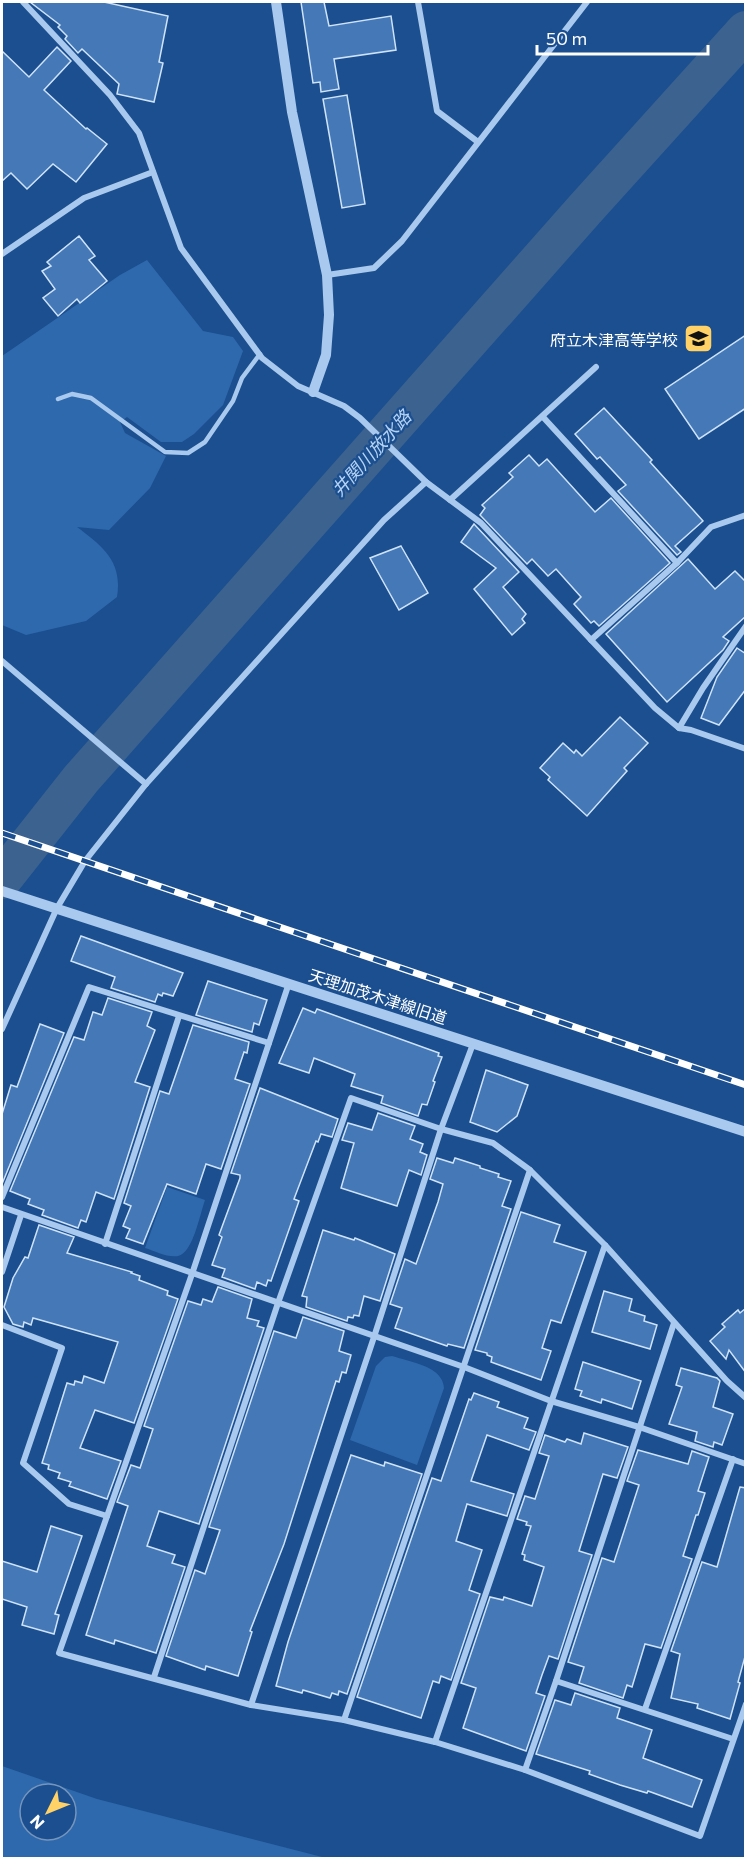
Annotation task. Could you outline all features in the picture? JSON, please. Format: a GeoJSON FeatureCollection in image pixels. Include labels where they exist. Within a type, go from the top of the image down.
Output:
{"type":"FeatureCollection","features":[{"type":"Feature","properties":{"kind":"street"},"geometry":{"type":"LineString","coordinates":[[23,2],[111,95],[138,133],[181,248],[260,354],[281,375],[298,386],[344,406],[360,418],[426,482],[481,523],[655,708],[679,728],[746,749]]}},
{"type":"Feature","properties":{"kind":"street"},"geometry":{"type":"LineString","coordinates":[[276,2],[292,112],[327,275],[329,315],[326,355],[313,392]]}},
{"type":"Feature","properties":{"kind":"street"},"geometry":{"type":"LineString","coordinates":[[418,2],[438,111],[478,142]]}},
{"type":"Feature","properties":{"kind":"street"},"geometry":{"type":"LineString","coordinates":[[327,275],[374,268],[402,241],[587,2]]}},
{"type":"Feature","properties":{"kind":"street"},"geometry":{"type":"LineString","coordinates":[[2,254],[84,198],[153,172]]}},
{"type":"Feature","properties":{"kind":"street"},"geometry":{"type":"LineString","coordinates":[[450,500],[597,367]]}},
{"type":"Feature","properties":{"kind":"street"},"geometry":{"type":"LineString","coordinates":[[543,417],[677,563]]}},
{"type":"Feature","properties":{"kind":"street"},"geometry":{"type":"LineString","coordinates":[[2,1029],[57,908],[85,861],[146,784],[384,520],[426,482]]}},
{"type":"Feature","properties":{"kind":"street"},"geometry":{"type":"LineString","coordinates":[[591,640],[677,563],[711,527],[746,515]]}},
{"type":"Feature","properties":{"kind":"street"},"geometry":{"type":"LineString","coordinates":[[679,728],[703,688],[746,626]]}},
{"type":"Feature","properties":{"kind":"street"},"geometry":{"type":"LineString","coordinates":[[2,661],[146,784]]}},
{"type":"Feature","properties":{"kind":"street","name":"天理加茂木津線旧道"},"geometry":{"type":"LineString","coordinates":[[2,891],[746,1132]]}},
{"type":"Feature","properties":{"kind":"street"},"geometry":{"type":"LineString","coordinates":[[290,983],[192,1274],[59,1653],[251,1705],[344,1720],[435,1742],[525,1770],[700,1836],[746,1704]]}},
{"type":"Feature","properties":{"kind":"street"},"geometry":{"type":"LineString","coordinates":[[2,1197],[89,987],[269,1043]]}},
{"type":"Feature","properties":{"kind":"street"},"geometry":{"type":"LineString","coordinates":[[105,1244],[180,1016]]}},
{"type":"Feature","properties":{"kind":"street"},"geometry":{"type":"LineString","coordinates":[[251,1705],[441,1129],[473,1044]]}},
{"type":"Feature","properties":{"kind":"street"},"geometry":{"type":"LineString","coordinates":[[154,1677],[278,1303],[351,1098],[441,1129],[493,1143],[530,1170],[605,1245],[727,1381],[746,1398]]}},
{"type":"Feature","properties":{"kind":"street"},"geometry":{"type":"LineString","coordinates":[[344,1720],[530,1170]]}},
{"type":"Feature","properties":{"kind":"street"},"geometry":{"type":"LineString","coordinates":[[2,1207],[464,1367],[551,1401],[639,1427],[746,1464]]}},
{"type":"Feature","properties":{"kind":"street"},"geometry":{"type":"LineString","coordinates":[[2,1272],[21,1215]]}},
{"type":"Feature","properties":{"kind":"street"},"geometry":{"type":"LineString","coordinates":[[435,1742],[605,1245]]}},
{"type":"Feature","properties":{"kind":"street"},"geometry":{"type":"LineString","coordinates":[[525,1770],[674,1323]]}},
{"type":"Feature","properties":{"kind":"street"},"geometry":{"type":"LineString","coordinates":[[2,1325],[62,1348],[23,1463],[69,1504],[107,1516]]}},
{"type":"Feature","properties":{"kind":"street"},"geometry":{"type":"LineString","coordinates":[[645,1709],[733,1460]]}},
{"type":"Feature","properties":{"kind":"street"},"geometry":{"type":"LineString","coordinates":[[556,1681],[733,1739]]}},
{"type":"Feature","properties":{"kind":"lane"},"geometry":{"type":"LineString","coordinates":[[58,399],[72,394],[91,398],[165,452],[188,453],[205,442],[233,401],[242,378],[260,354]]}},
{"type":"Feature","properties":{"kind":"shaded area"},"geometry":{"type":"Polygon","coordinates":[[[147,260],[203,331],[233,337],[243,351],[223,405],[194,434],[182,442],[161,442],[127,417],[120,422],[125,433],[166,456],[150,488],[109,530],[77,527],[102,548],[114,564],[118,584],[117,597],[86,621],[26,635],[2,625],[2,356],[120,275],[147,260]]]}},
{"type":"Feature","properties":{"kind":"shaded area"},"geometry":{"type":"Polygon","coordinates":[[[167,1187],[205,1200],[192,1241],[188,1248],[178,1256],[166,1255],[145,1248],[167,1187]]]}},
{"type":"Feature","properties":{"kind":"shaded area"},"geometry":{"type":"Polygon","coordinates":[[[392,1356],[432,1370],[442,1381],[444,1388],[417,1465],[350,1440],[376,1366],[385,1357],[392,1356]]]}},
{"type":"Feature","properties":{"kind":"shaded area"},"geometry":{"type":"Polygon","coordinates":[[[2,1766],[48,1782],[18,1782],[18,1842],[78,1842],[78,1792],[326,1858],[2,1858],[2,1766]]]}},
{"type":"Feature","properties":{"kind":"building"},"geometry":{"type":"Polygon","coordinates":[[[30,2],[104,2],[168,16],[159,62],[163,63],[154,102],[117,94],[119,84],[82,49],[78,53],[65,39],[67,36],[58,27],[60,25],[30,2]]]}},
{"type":"Feature","properties":{"kind":"building"},"geometry":{"type":"Polygon","coordinates":[[[301,2],[324,2],[329,26],[391,16],[396,50],[334,59],[339,89],[321,92],[320,82],[313,83],[301,2]]]}},
{"type":"Feature","properties":{"kind":"building"},"geometry":{"type":"Polygon","coordinates":[[[57,47],[71,61],[44,90],[86,129],[107,144],[76,182],[53,164],[27,189],[11,173],[2,181],[2,51],[29,77],[57,47]]]}},
{"type":"Feature","properties":{"kind":"building"},"geometry":{"type":"Polygon","coordinates":[[[347,95],[365,204],[342,208],[323,99],[347,95]]]}},
{"type":"Feature","properties":{"kind":"building"},"geometry":{"type":"Polygon","coordinates":[[[79,236],[95,256],[89,260],[107,281],[80,303],[77,299],[58,316],[43,298],[55,289],[42,271],[51,266],[47,262],[79,236]]]}},
{"type":"Feature","properties":{"kind":"building"},"geometry":{"type":"Polygon","coordinates":[[[746,335],[746,408],[699,439],[665,389],[746,335]]]}},
{"type":"Feature","properties":{"kind":"building"},"geometry":{"type":"Polygon","coordinates":[[[604,408],[652,460],[650,462],[703,521],[675,546],[681,552],[677,555],[618,491],[626,485],[600,457],[597,459],[575,434],[604,408]]]}},
{"type":"Feature","properties":{"kind":"building"},"geometry":{"type":"Polygon","coordinates":[[[529,455],[539,466],[547,459],[595,512],[611,498],[670,563],[599,626],[594,621],[591,623],[574,604],[581,597],[556,569],[548,576],[532,559],[527,564],[480,515],[485,508],[482,505],[513,477],[509,473],[529,455]]]}},
{"type":"Feature","properties":{"kind":"building"},"geometry":{"type":"Polygon","coordinates":[[[474,524],[519,572],[503,587],[526,614],[522,619],[525,623],[512,635],[474,589],[496,568],[461,542],[474,524]]]}},
{"type":"Feature","properties":{"kind":"building"},"geometry":{"type":"Polygon","coordinates":[[[401,546],[428,593],[399,610],[370,558],[401,546]]]}},
{"type":"Feature","properties":{"kind":"building"},"geometry":{"type":"Polygon","coordinates":[[[688,559],[715,589],[735,571],[746,582],[746,616],[723,637],[729,641],[723,650],[667,702],[606,634],[688,559]]]}},
{"type":"Feature","properties":{"kind":"building"},"geometry":{"type":"Polygon","coordinates":[[[737,648],[746,654],[746,689],[719,725],[701,718],[717,677],[737,648]]]}},
{"type":"Feature","properties":{"kind":"building"},"geometry":{"type":"Polygon","coordinates":[[[620,717],[648,743],[624,768],[627,771],[587,816],[548,780],[550,777],[540,768],[563,743],[574,753],[576,750],[582,756],[620,717]]]}},
{"type":"Feature","properties":{"kind":"building"},"geometry":{"type":"Polygon","coordinates":[[[81,936],[183,973],[173,996],[158,994],[155,1002],[111,988],[115,977],[71,961],[81,936]]]}},
{"type":"Feature","properties":{"kind":"building"},"geometry":{"type":"Polygon","coordinates":[[[208,981],[267,1000],[259,1025],[254,1023],[252,1032],[196,1015],[208,981]]]}},
{"type":"Feature","properties":{"kind":"building"},"geometry":{"type":"Polygon","coordinates":[[[108,998],[152,1012],[147,1026],[155,1030],[135,1082],[150,1087],[114,1199],[96,1192],[86,1222],[81,1220],[78,1228],[42,1215],[44,1210],[28,1204],[30,1199],[10,1191],[74,1037],[84,1040],[93,1012],[102,1015],[108,998]]]}},
{"type":"Feature","properties":{"kind":"building"},"geometry":{"type":"Polygon","coordinates":[[[303,1008],[315,1013],[317,1009],[439,1053],[438,1056],[442,1057],[433,1081],[435,1082],[427,1105],[422,1104],[418,1116],[381,1103],[383,1096],[351,1086],[355,1074],[314,1058],[309,1073],[279,1063],[303,1008]]]}},
{"type":"Feature","properties":{"kind":"building"},"geometry":{"type":"Polygon","coordinates":[[[40,1024],[64,1033],[2,1184],[2,1114],[11,1085],[17,1087],[40,1024]]]}},
{"type":"Feature","properties":{"kind":"building"},"geometry":{"type":"Polygon","coordinates":[[[193,1025],[249,1042],[247,1053],[244,1052],[235,1079],[250,1084],[221,1169],[206,1164],[196,1194],[167,1184],[143,1244],[126,1238],[130,1229],[123,1226],[131,1206],[124,1203],[160,1091],[169,1094],[193,1025]]]}},
{"type":"Feature","properties":{"kind":"building"},"geometry":{"type":"Polygon","coordinates":[[[486,1070],[528,1085],[517,1116],[497,1132],[470,1122],[486,1070]]]}},
{"type":"Feature","properties":{"kind":"building"},"geometry":{"type":"Polygon","coordinates":[[[260,1088],[338,1119],[332,1137],[321,1134],[318,1142],[316,1141],[294,1199],[299,1201],[271,1281],[268,1280],[266,1286],[257,1282],[255,1289],[222,1277],[225,1269],[212,1265],[222,1237],[219,1235],[240,1178],[240,1175],[231,1173],[260,1088]]]}},
{"type":"Feature","properties":{"kind":"building"},"geometry":{"type":"Polygon","coordinates":[[[378,1113],[415,1126],[410,1139],[423,1144],[420,1152],[427,1155],[421,1175],[409,1170],[397,1206],[341,1188],[354,1143],[342,1140],[348,1123],[372,1130],[378,1113]]]}},
{"type":"Feature","properties":{"kind":"building"},"geometry":{"type":"Polygon","coordinates":[[[437,1158],[453,1163],[455,1158],[480,1166],[480,1168],[499,1174],[498,1177],[511,1181],[502,1206],[511,1209],[464,1348],[448,1344],[447,1346],[395,1328],[402,1308],[390,1304],[405,1259],[416,1264],[438,1202],[443,1184],[430,1179],[437,1158]]]}},
{"type":"Feature","properties":{"kind":"building"},"geometry":{"type":"Polygon","coordinates":[[[521,1212],[560,1225],[554,1242],[586,1252],[561,1323],[551,1320],[542,1348],[551,1351],[541,1380],[491,1362],[492,1357],[487,1353],[475,1350],[521,1212]]]}},
{"type":"Feature","properties":{"kind":"building"},"geometry":{"type":"Polygon","coordinates":[[[39,1225],[74,1237],[67,1253],[132,1272],[140,1276],[139,1280],[168,1291],[167,1295],[178,1299],[134,1423],[95,1410],[80,1448],[121,1461],[107,1499],[69,1486],[71,1482],[58,1478],[60,1473],[48,1469],[49,1465],[42,1463],[67,1383],[74,1385],[75,1381],[82,1383],[84,1376],[104,1383],[118,1342],[33,1318],[31,1325],[24,1322],[23,1327],[13,1324],[4,1307],[13,1278],[25,1257],[28,1258],[39,1225]]]}},
{"type":"Feature","properties":{"kind":"building"},"geometry":{"type":"Polygon","coordinates":[[[323,1230],[354,1240],[355,1238],[395,1254],[380,1301],[364,1296],[359,1316],[348,1317],[347,1321],[306,1307],[307,1297],[302,1296],[323,1230]]]}},
{"type":"Feature","properties":{"kind":"building"},"geometry":{"type":"Polygon","coordinates":[[[218,1287],[252,1299],[247,1318],[259,1321],[257,1326],[264,1328],[199,1524],[159,1511],[147,1546],[175,1555],[172,1563],[185,1567],[156,1653],[115,1640],[114,1644],[86,1635],[128,1506],[117,1502],[131,1465],[140,1468],[153,1429],[144,1426],[188,1301],[201,1305],[203,1299],[212,1302],[218,1287]]]}},
{"type":"Feature","properties":{"kind":"building"},"geometry":{"type":"Polygon","coordinates":[[[604,1291],[632,1299],[629,1311],[645,1316],[644,1321],[657,1325],[650,1349],[592,1332],[604,1291]]]}},
{"type":"Feature","properties":{"kind":"building"},"geometry":{"type":"Polygon","coordinates":[[[746,1308],[746,1373],[729,1350],[726,1359],[710,1341],[725,1327],[722,1324],[738,1310],[740,1313],[746,1308]]]}},
{"type":"Feature","properties":{"kind":"building"},"geometry":{"type":"Polygon","coordinates":[[[303,1317],[344,1331],[339,1351],[351,1355],[346,1373],[342,1372],[339,1382],[336,1381],[284,1544],[250,1631],[252,1632],[238,1676],[206,1666],[205,1670],[166,1656],[195,1570],[205,1574],[220,1530],[209,1527],[274,1331],[296,1338],[303,1317]]]}},
{"type":"Feature","properties":{"kind":"building"},"geometry":{"type":"Polygon","coordinates":[[[583,1362],[641,1381],[632,1409],[602,1399],[601,1403],[580,1396],[582,1391],[575,1389],[583,1362]]]}},
{"type":"Feature","properties":{"kind":"building"},"geometry":{"type":"Polygon","coordinates":[[[681,1368],[717,1378],[720,1381],[713,1407],[733,1414],[722,1445],[714,1442],[713,1447],[695,1441],[697,1432],[669,1424],[682,1387],[676,1385],[681,1368]]]}},
{"type":"Feature","properties":{"kind":"building"},"geometry":{"type":"Polygon","coordinates":[[[474,1393],[499,1402],[497,1407],[528,1418],[524,1428],[536,1432],[529,1450],[487,1435],[471,1481],[514,1494],[507,1516],[467,1504],[456,1541],[482,1550],[469,1590],[480,1594],[451,1680],[441,1676],[439,1683],[433,1681],[421,1718],[357,1697],[432,1478],[441,1481],[469,1399],[471,1400],[474,1393]]]}},
{"type":"Feature","properties":{"kind":"building"},"geometry":{"type":"Polygon","coordinates":[[[584,1433],[628,1447],[617,1478],[603,1474],[579,1551],[592,1555],[558,1659],[549,1656],[542,1675],[536,1693],[545,1696],[526,1751],[463,1728],[476,1688],[461,1683],[490,1597],[503,1600],[504,1597],[532,1606],[544,1567],[524,1560],[525,1555],[522,1554],[531,1526],[517,1519],[525,1496],[535,1499],[549,1456],[539,1453],[545,1435],[565,1442],[567,1439],[581,1444],[584,1433]]]}},
{"type":"Feature","properties":{"kind":"building"},"geometry":{"type":"Polygon","coordinates":[[[638,1450],[688,1464],[692,1451],[709,1457],[698,1491],[705,1493],[683,1556],[692,1559],[661,1648],[645,1644],[632,1687],[627,1685],[623,1698],[579,1683],[584,1667],[568,1662],[602,1558],[614,1562],[639,1485],[627,1481],[638,1450]]]}},
{"type":"Feature","properties":{"kind":"building"},"geometry":{"type":"Polygon","coordinates":[[[351,1455],[384,1466],[385,1462],[422,1474],[347,1694],[339,1691],[338,1695],[332,1693],[330,1698],[303,1690],[302,1693],[276,1686],[288,1642],[351,1455]]]}},
{"type":"Feature","properties":{"kind":"building"},"geometry":{"type":"Polygon","coordinates":[[[740,1487],[746,1488],[746,1653],[730,1719],[697,1708],[698,1704],[671,1698],[680,1654],[671,1651],[702,1562],[717,1567],[740,1487]]]}},
{"type":"Feature","properties":{"kind":"building"},"geometry":{"type":"Polygon","coordinates":[[[51,1526],[82,1536],[55,1614],[59,1615],[54,1634],[22,1625],[27,1607],[2,1599],[2,1561],[37,1572],[51,1526]]]}},
{"type":"Feature","properties":{"kind":"building"},"geometry":{"type":"Polygon","coordinates":[[[575,1693],[620,1708],[617,1718],[652,1730],[643,1758],[702,1780],[692,1807],[648,1791],[647,1793],[620,1785],[589,1774],[590,1771],[536,1754],[555,1700],[571,1705],[575,1693]]]}},
{"type":"Feature","properties":{"kind":"waterway","name":"井関川放水路"},"geometry":{"type":"LineString","coordinates":[[2,879],[81,779],[586,208],[746,31]]}},
{"type":"Feature","properties":{"kind":"railway"},"geometry":{"type":"LineString","coordinates":[[2,833],[746,1085]]}},
{"type":"Feature","properties":{"kind":"place","name":"府立木津高等学校"},"geometry":{"type":"Point","coordinates":[699,339]}}]}
